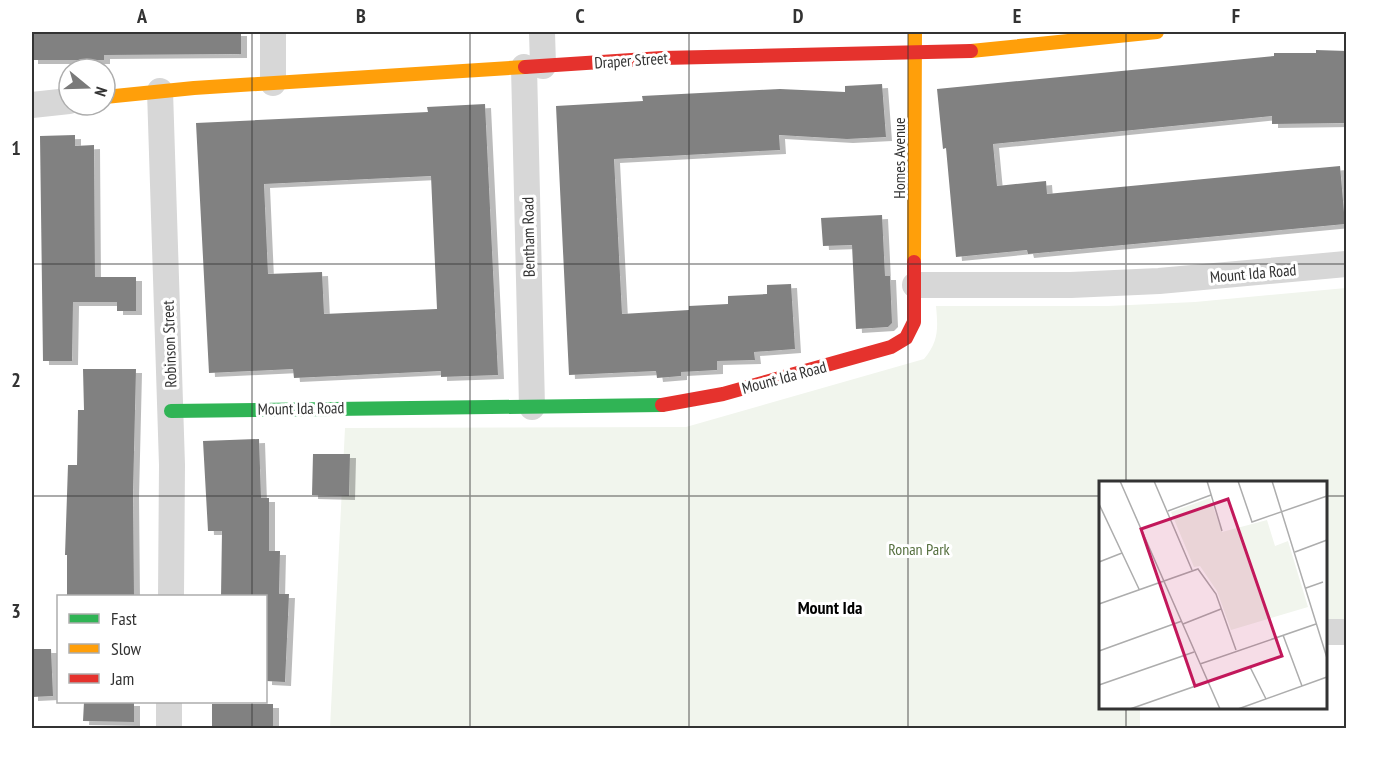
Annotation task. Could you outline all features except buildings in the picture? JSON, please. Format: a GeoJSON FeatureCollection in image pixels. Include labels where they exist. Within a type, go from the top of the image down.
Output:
{"type":"FeatureCollection","features":[{"type":"Feature","properties":{"kind":"street"},"geometry":{"type":"LineString","coordinates":[[273,32],[273,83]]}},
{"type":"Feature","properties":{"kind":"street","name":"Bentham Road"},"geometry":{"type":"LineString","coordinates":[[532,407],[534,67],[542,32]]}},
{"type":"Feature","properties":{"kind":"street","name":"Homes Avenue"},"geometry":{"type":"LineString","coordinates":[[915,32],[915,285]]}},
{"type":"Feature","properties":{"kind":"street","name":"Draper Street"},"geometry":{"type":"LineString","coordinates":[[117,96],[273,83],[687,57],[948,53],[1157,32]]}},
{"type":"Feature","properties":{"kind":"street","name":"Robinson Street"},"geometry":{"type":"LineString","coordinates":[[160,91],[171,411],[171,595]]}},
{"type":"Feature","properties":{"kind":"street"},"geometry":{"type":"LineString","coordinates":[[32,105],[57,102]]}},
{"type":"Feature","properties":{"kind":"street","name":"Mount Ida Road"},"geometry":{"type":"LineString","coordinates":[[171,411],[666,405],[723,394],[891,347],[906,338],[914,322],[915,285],[1071,285],[1159,281],[1347,264]]}},
{"type":"Feature","properties":{"kind":"street"},"geometry":{"type":"LineString","coordinates":[[1327,632],[1347,632]]}},
{"type":"Feature","properties":{"kind":"street"},"geometry":{"type":"LineString","coordinates":[[169,703],[169,729]]}},
{"type":"Feature","properties":{"kind":"green space","name":"Ronan Park"},"geometry":{"type":"Polygon","coordinates":[[[1346,288],[1346,622],[1327,622],[1327,481],[1099,481],[1099,709],[1140,709],[1140,728],[330,728],[345,428],[686,427],[924,359],[935,340],[936,306],[1108,306],[1195,302],[1346,288]]]}},
{"type":"Feature","properties":{"kind":"traffic: fast"},"geometry":{"type":"LineString","coordinates":[[171,411],[662,405]]}},
{"type":"Feature","properties":{"kind":"traffic: slow"},"geometry":{"type":"LineString","coordinates":[[914,262],[915,32]]}},
{"type":"Feature","properties":{"kind":"traffic: slow"},"geometry":{"type":"LineString","coordinates":[[971,51],[1157,32]]}},
{"type":"Feature","properties":{"kind":"traffic: slow"},"geometry":{"type":"LineString","coordinates":[[117,96],[194,88],[525,67]]}},
{"type":"Feature","properties":{"kind":"traffic: jam"},"geometry":{"type":"LineString","coordinates":[[525,67],[662,58],[971,51]]}},
{"type":"Feature","properties":{"kind":"traffic: jam"},"geometry":{"type":"LineString","coordinates":[[662,405],[723,394],[891,347],[906,338],[914,322],[914,262]]}},
{"type":"Feature","properties":{"kind":"district","name":"Mount Ida"},"geometry":{"type":"Point","coordinates":[830,608]}}]}
